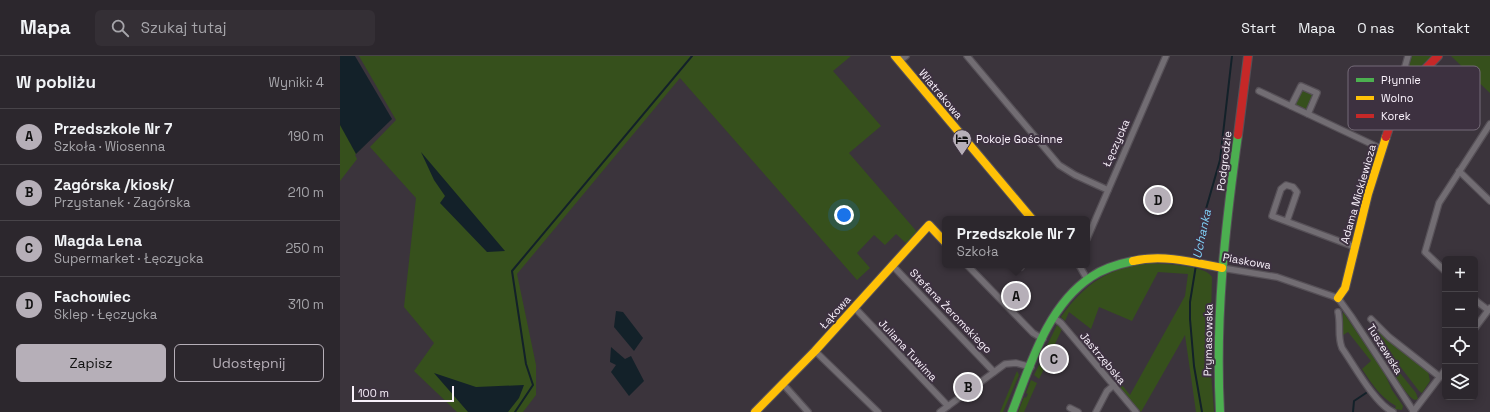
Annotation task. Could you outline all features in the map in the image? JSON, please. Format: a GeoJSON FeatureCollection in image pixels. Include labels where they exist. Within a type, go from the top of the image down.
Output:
{"type":"FeatureCollection","features":[{"type":"Feature","properties":{"kind":"street"},"geometry":{"type":"LineString","coordinates":[[966,56],[1059,165],[1075,175],[1108,190]]}},
{"type":"Feature","properties":{"kind":"street","name":"Łęczycka"},"geometry":{"type":"LineString","coordinates":[[1090,233],[1166,56]]}},
{"type":"Feature","properties":{"kind":"street","name":"Podgrodzie"},"geometry":{"type":"LineString","coordinates":[[1222,268],[1248,56]]}},
{"type":"Feature","properties":{"kind":"street","name":"Adama Mickiewicza"},"geometry":{"type":"LineString","coordinates":[[1404,66],[1406,56]]}},
{"type":"Feature","properties":{"kind":"street","name":"Adama Mickiewicza"},"geometry":{"type":"LineString","coordinates":[[1427,66],[1438,56]]}},
{"type":"Feature","properties":{"kind":"street","name":"Wiatrakowa"},"geometry":{"type":"LineString","coordinates":[[900,58],[1030,216]]}},
{"type":"Feature","properties":{"kind":"street"},"geometry":{"type":"LineString","coordinates":[[1291,106],[1300,86],[1317,93],[1308,114]]}},
{"type":"Feature","properties":{"kind":"street"},"geometry":{"type":"LineString","coordinates":[[1259,91],[1382,149]]}},
{"type":"Feature","properties":{"kind":"street"},"geometry":{"type":"LineString","coordinates":[[1442,268],[1425,252],[1439,203],[1490,124]]}},
{"type":"Feature","properties":{"kind":"street","name":"Adama Mickiewicza"},"geometry":{"type":"LineString","coordinates":[[1338,298],[1345,288],[1354,247],[1388,130]]}},
{"type":"Feature","properties":{"kind":"street"},"geometry":{"type":"LineString","coordinates":[[1459,172],[1490,201]]}},
{"type":"Feature","properties":{"kind":"street"},"geometry":{"type":"LineString","coordinates":[[1287,221],[1297,192],[1293,187],[1286,185],[1281,189],[1272,216],[1354,247]]}},
{"type":"Feature","properties":{"kind":"street","name":"Łąkowa"},"geometry":{"type":"LineString","coordinates":[[755,412],[815,351],[929,225],[942,239]]}},
{"type":"Feature","properties":{"kind":"street","name":"Piaskowa"},"geometry":{"type":"LineString","coordinates":[[1054,318],[1066,300],[1087,279],[1104,270],[1128,261],[1154,258],[1268,275],[1338,298]]}},
{"type":"Feature","properties":{"kind":"street","name":"Stefana Żeromskiego"},"geometry":{"type":"LineString","coordinates":[[892,265],[994,372]]}},
{"type":"Feature","properties":{"kind":"street"},"geometry":{"type":"LineString","coordinates":[[970,268],[1033,334],[1043,339]]}},
{"type":"Feature","properties":{"kind":"street"},"geometry":{"type":"LineString","coordinates":[[1081,268],[1087,279]]}},
{"type":"Feature","properties":{"kind":"street","name":"Prymasowska"},"geometry":{"type":"LineString","coordinates":[[1220,412],[1217,347],[1222,268]]}},
{"type":"Feature","properties":{"kind":"street","name":"Tuszewska"},"geometry":{"type":"LineString","coordinates":[[1338,298],[1352,316],[1413,412]]}},
{"type":"Feature","properties":{"kind":"street"},"geometry":{"type":"LineString","coordinates":[[1478,302],[1489,309],[1478,324]]}},
{"type":"Feature","properties":{"kind":"street","name":"Juliana Tuwima"},"geometry":{"type":"LineString","coordinates":[[854,307],[948,406]]}},
{"type":"Feature","properties":{"kind":"street"},"geometry":{"type":"LineString","coordinates":[[1338,312],[1340,321],[1338,339],[1342,348],[1378,401],[1386,409],[1393,412]]}},
{"type":"Feature","properties":{"kind":"street"},"geometry":{"type":"LineString","coordinates":[[1012,412],[1043,339],[1054,318]]}},
{"type":"Feature","properties":{"kind":"street","name":"Jastrzębska"},"geometry":{"type":"LineString","coordinates":[[1054,318],[1061,323],[1136,412]]}},
{"type":"Feature","properties":{"kind":"street"},"geometry":{"type":"LineString","coordinates":[[1371,319],[1389,337],[1440,377]]}},
{"type":"Feature","properties":{"kind":"street"},"geometry":{"type":"LineString","coordinates":[[815,351],[878,412]]}},
{"type":"Feature","properties":{"kind":"street"},"geometry":{"type":"LineString","coordinates":[[940,412],[1010,362],[1022,364],[1031,368]]}},
{"type":"Feature","properties":{"kind":"street"},"geometry":{"type":"LineString","coordinates":[[1413,412],[1442,374]]}},
{"type":"Feature","properties":{"kind":"street"},"geometry":{"type":"LineString","coordinates":[[783,384],[808,412]]}},
{"type":"Feature","properties":{"kind":"street"},"geometry":{"type":"LineString","coordinates":[[1096,412],[1107,390],[1114,385]]}},
{"type":"Feature","properties":{"kind":"street"},"geometry":{"type":"LineString","coordinates":[[1070,408],[1078,412]]}},
{"type":"Feature","properties":{"kind":"green space"},"geometry":{"type":"Polygon","coordinates":[[[340,56],[386,122],[355,155],[357,159],[340,181],[340,56]]]}},
{"type":"Feature","properties":{"kind":"green space"},"geometry":{"type":"Polygon","coordinates":[[[359,56],[851,56],[833,71],[881,126],[849,153],[918,233],[907,244],[896,234],[885,245],[874,235],[857,253],[870,268],[857,280],[680,78],[517,274],[536,365],[536,395],[523,412],[457,412],[414,371],[434,343],[404,307],[416,198],[370,147],[396,120],[359,56]]]}},
{"type":"Feature","properties":{"kind":"green space"},"geometry":{"type":"Polygon","coordinates":[[[1412,56],[1432,56],[1421,66],[1409,66],[1412,56]]]}},
{"type":"Feature","properties":{"kind":"green space"},"geometry":{"type":"Polygon","coordinates":[[[1451,56],[1490,56],[1490,93],[1480,84],[1480,66],[1462,66],[1451,56]]]}},
{"type":"Feature","properties":{"kind":"green space"},"geometry":{"type":"Polygon","coordinates":[[[1303,89],[1314,95],[1306,111],[1294,104],[1303,89]]]}},
{"type":"Feature","properties":{"kind":"green space"},"geometry":{"type":"Polygon","coordinates":[[[1150,263],[1174,265],[1202,270],[1212,277],[1210,359],[1214,412],[1196,412],[1185,335],[1141,412],[1114,381],[1117,375],[1120,378],[1118,380],[1130,395],[1185,296],[1188,274],[1158,272],[1132,321],[1099,307],[1091,329],[1069,312],[1065,321],[1061,317],[1079,295],[1099,279],[1122,268],[1150,263]]]}},
{"type":"Feature","properties":{"kind":"green space"},"geometry":{"type":"Polygon","coordinates":[[[1343,312],[1384,372],[1392,390],[1403,406],[1402,410],[1395,409],[1396,406],[1377,390],[1362,369],[1371,361],[1348,332],[1340,337],[1343,312]]]}},
{"type":"Feature","properties":{"kind":"green space"},"geometry":{"type":"Polygon","coordinates":[[[1057,325],[1062,329],[1048,359],[1042,356],[1057,325]]]}},
{"type":"Feature","properties":{"kind":"green space"},"geometry":{"type":"Polygon","coordinates":[[[1376,328],[1428,371],[1430,381],[1422,393],[1372,330],[1376,328]]]}},
{"type":"Feature","properties":{"kind":"green space"},"geometry":{"type":"Polygon","coordinates":[[[1392,363],[1416,393],[1418,399],[1415,400],[1412,398],[1404,389],[1396,377],[1392,363]]]}},
{"type":"Feature","properties":{"kind":"green space"},"geometry":{"type":"Polygon","coordinates":[[[1039,365],[1045,367],[1039,379],[1034,375],[1039,365]]]}},
{"type":"Feature","properties":{"kind":"green space"},"geometry":{"type":"Polygon","coordinates":[[[1017,371],[1019,375],[1003,412],[1000,412],[1017,371]]]}},
{"type":"Feature","properties":{"kind":"green space"},"geometry":{"type":"Polygon","coordinates":[[[1031,380],[1037,383],[1024,412],[1018,412],[1024,397],[1026,398],[1028,394],[1026,393],[1031,380]]]}},
{"type":"Feature","properties":{"kind":"shaded area"},"geometry":{"type":"Polygon","coordinates":[[[340,56],[355,56],[392,119],[356,154],[340,125],[340,56]]]}},
{"type":"Feature","properties":{"kind":"shaded area"},"geometry":{"type":"Polygon","coordinates":[[[421,152],[505,251],[487,252],[440,203],[445,196],[434,180],[421,152]]]}},
{"type":"Feature","properties":{"kind":"shaded area"},"geometry":{"type":"Polygon","coordinates":[[[616,311],[623,312],[643,338],[634,351],[614,327],[616,311]]]}},
{"type":"Feature","properties":{"kind":"shaded area"},"geometry":{"type":"Polygon","coordinates":[[[611,347],[625,359],[631,356],[644,381],[629,396],[611,372],[616,365],[610,362],[611,347]]]}},
{"type":"Feature","properties":{"kind":"shaded area"},"geometry":{"type":"Polygon","coordinates":[[[434,373],[476,387],[524,385],[519,398],[508,412],[468,412],[434,373]]]}},
{"type":"Feature","properties":{"kind":"waterway"},"geometry":{"type":"LineString","coordinates":[[515,412],[533,385],[526,364],[512,271],[692,56]]}},
{"type":"Feature","properties":{"kind":"waterway","name":"Uchanka"},"geometry":{"type":"LineString","coordinates":[[1196,260],[1206,209],[1220,160],[1232,56]]}},
{"type":"Feature","properties":{"kind":"waterway","name":"Uchanka"},"geometry":{"type":"LineString","coordinates":[[1196,265],[1190,302],[1190,319],[1194,366],[1202,412]]}},
{"type":"Feature","properties":{"kind":"waterway"},"geometry":{"type":"LineString","coordinates":[[1353,412],[1354,401],[1366,393]]}},
{"type":"Feature","properties":{"kind":"traffic: fast"},"geometry":{"type":"LineString","coordinates":[[1220,412],[1219,342],[1222,273],[1238,135]]}},
{"type":"Feature","properties":{"kind":"traffic: fast"},"geometry":{"type":"LineString","coordinates":[[1012,412],[1033,357],[1051,320],[1063,304],[1076,289],[1091,277],[1111,267],[1133,261]]}},
{"type":"Feature","properties":{"kind":"traffic: slow"},"geometry":{"type":"LineString","coordinates":[[895,56],[1029,216]]}},
{"type":"Feature","properties":{"kind":"traffic: slow"},"geometry":{"type":"LineString","coordinates":[[1338,298],[1345,288],[1368,194],[1386,137]]}},
{"type":"Feature","properties":{"kind":"traffic: slow"},"geometry":{"type":"LineString","coordinates":[[755,412],[815,351],[929,225],[942,239]]}},
{"type":"Feature","properties":{"kind":"traffic: slow"},"geometry":{"type":"LineString","coordinates":[[1133,261],[1155,258],[1189,261],[1222,268]]}},
{"type":"Feature","properties":{"kind":"traffic: jam"},"geometry":{"type":"LineString","coordinates":[[1238,135],[1248,56]]}},
{"type":"Feature","properties":{"kind":"traffic: jam"},"geometry":{"type":"LineString","coordinates":[[1428,66],[1438,56]]}},
{"type":"Feature","properties":{"kind":"traffic: jam"},"geometry":{"type":"LineString","coordinates":[[1386,137],[1388,130]]}},
{"type":"Feature","properties":{"kind":"place","name":"Pokoje Gościnne"},"geometry":{"type":"Point","coordinates":[962,156]}},
{"type":"Feature","properties":{"kind":"place","name":"Fachowiec"},"geometry":{"type":"Point","coordinates":[1158,200]}},
{"type":"Feature","properties":{"kind":"place","name":"Przedszkole Nr 7"},"geometry":{"type":"Point","coordinates":[1016,296]}},
{"type":"Feature","properties":{"kind":"place","name":"Magda Lena"},"geometry":{"type":"Point","coordinates":[1054,359]}},
{"type":"Feature","properties":{"kind":"place","name":"Zagórska /kiosk/"},"geometry":{"type":"Point","coordinates":[968,387]}}]}
